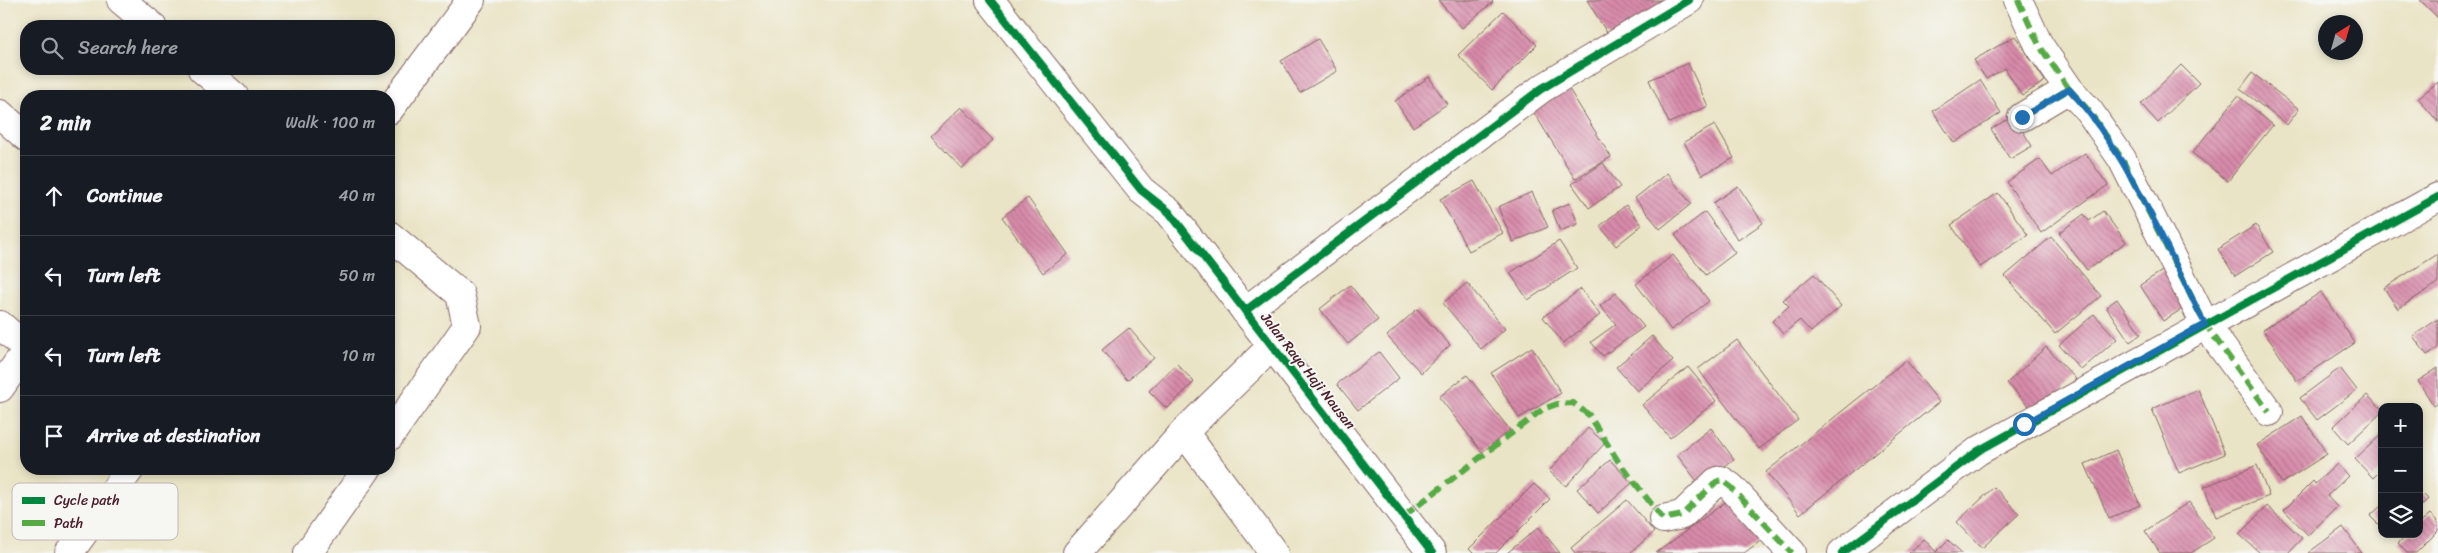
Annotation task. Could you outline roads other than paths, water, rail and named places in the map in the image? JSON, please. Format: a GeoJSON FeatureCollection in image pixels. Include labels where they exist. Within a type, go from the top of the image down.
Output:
{"type":"FeatureCollection","features":[{"type":"Feature","properties":{"kind":"street"},"geometry":{"type":"LineString","coordinates":[[121,0],[145,20]]}},
{"type":"Feature","properties":{"kind":"street"},"geometry":{"type":"LineString","coordinates":[[395,102],[471,0]]}},
{"type":"Feature","properties":{"kind":"street","name":"Jalan Raya Haji Nausan"},"geometry":{"type":"LineString","coordinates":[[990,0],[1142,190],[1169,212],[1432,553]]}},
{"type":"Feature","properties":{"kind":"street"},"geometry":{"type":"LineString","coordinates":[[1245,310],[1541,89],[1689,0]]}},
{"type":"Feature","properties":{"kind":"street"},"geometry":{"type":"LineString","coordinates":[[2021,7],[2039,44],[2069,89],[2089,111],[2122,159],[2205,324],[2269,412]]}},
{"type":"Feature","properties":{"kind":"street"},"geometry":{"type":"LineString","coordinates":[[2022,117],[2069,89]]}},
{"type":"Feature","properties":{"kind":"street"},"geometry":{"type":"LineString","coordinates":[[0,114],[20,132]]}},
{"type":"Feature","properties":{"kind":"street"},"geometry":{"type":"LineString","coordinates":[[1842,553],[1978,451],[2438,197]]}},
{"type":"Feature","properties":{"kind":"street"},"geometry":{"type":"LineString","coordinates":[[395,240],[460,294],[467,326],[395,428]]}},
{"type":"Feature","properties":{"kind":"street"},"geometry":{"type":"LineString","coordinates":[[0,324],[20,343]]}},
{"type":"Feature","properties":{"kind":"street"},"geometry":{"type":"LineString","coordinates":[[1077,553],[1184,432],[1273,345]]}},
{"type":"Feature","properties":{"kind":"street"},"geometry":{"type":"LineString","coordinates":[[0,388],[20,358]]}},
{"type":"Feature","properties":{"kind":"street"},"geometry":{"type":"LineString","coordinates":[[1184,432],[1274,553]]}},
{"type":"Feature","properties":{"kind":"street"},"geometry":{"type":"LineString","coordinates":[[308,553],[363,475]]}},
{"type":"Feature","properties":{"kind":"street"},"geometry":{"type":"LineString","coordinates":[[1663,519],[1682,515],[1716,482],[1721,480],[1731,487],[1792,553]]}},
{"type":"Feature","properties":{"kind":"street"},"geometry":{"type":"LineString","coordinates":[[70,553],[79,540]]}}]}
